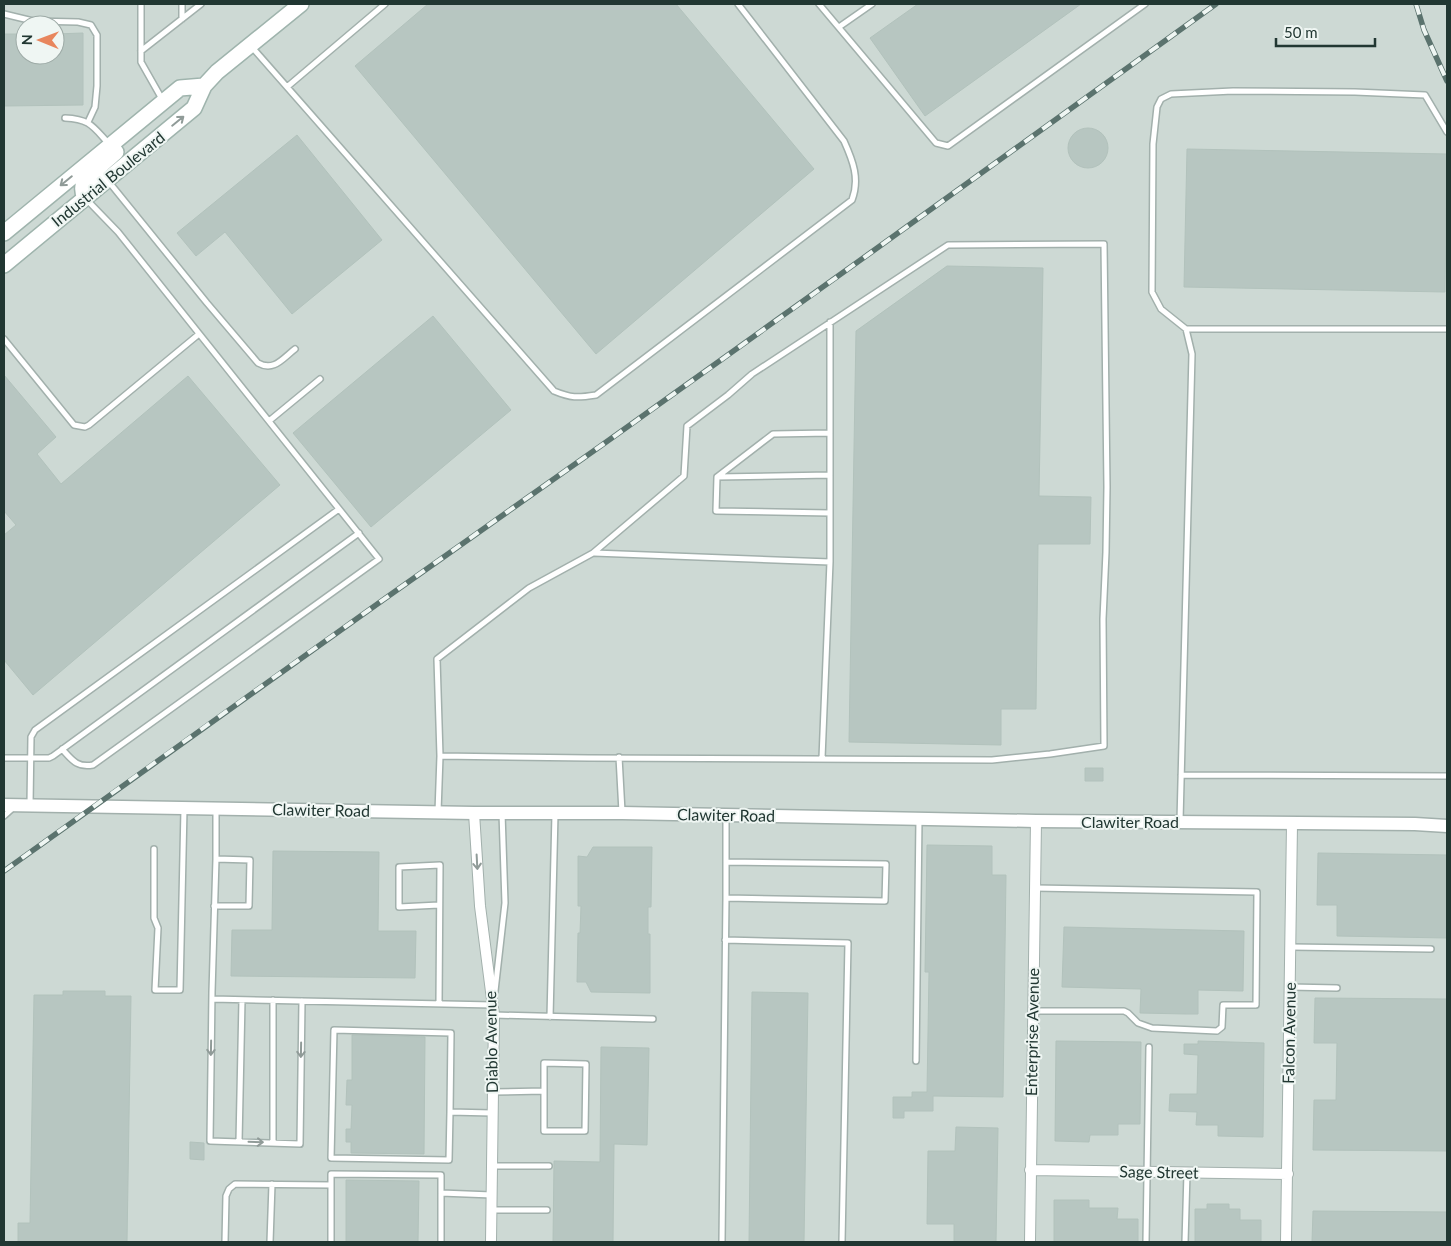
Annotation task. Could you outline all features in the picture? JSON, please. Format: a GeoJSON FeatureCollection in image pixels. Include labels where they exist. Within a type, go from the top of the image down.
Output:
{"type":"FeatureCollection","features":[{"type":"Feature","properties":{"kind":"main road","name":"Industrial Boulevard"},"geometry":{"type":"LineString","coordinates":[[4,265],[194,108],[204,86],[217,72],[301,4]]}},
{"type":"Feature","properties":{"kind":"main road","name":"Industrial Boulevard"},"geometry":{"type":"LineString","coordinates":[[4,232],[180,88],[204,86]]}},
{"type":"Feature","properties":{"kind":"main road"},"geometry":{"type":"LineString","coordinates":[[85,198],[82,193],[84,184],[118,149],[130,129]]}},
{"type":"Feature","properties":{"kind":"street","name":"Clawiter Road"},"geometry":{"type":"LineString","coordinates":[[10,805],[474,813],[622,813],[1036,821],[1415,824],[1447,826]]}},
{"type":"Feature","properties":{"kind":"street","name":"Diablo Avenue"},"geometry":{"type":"LineString","coordinates":[[474,813],[480,906],[493,1010],[491,1242]]}},
{"type":"Feature","properties":{"kind":"street","name":"Enterprise Avenue"},"geometry":{"type":"LineString","coordinates":[[1030,1242],[1036,821]]}},
{"type":"Feature","properties":{"kind":"street","name":"Falcon Avenue"},"geometry":{"type":"LineString","coordinates":[[1286,1242],[1292,824]]}},
{"type":"Feature","properties":{"kind":"street","name":"Sage Street"},"geometry":{"type":"LineString","coordinates":[[1030,1170],[1288,1174]]}},
{"type":"Feature","properties":{"kind":"lane"},"geometry":{"type":"LineString","coordinates":[[141,4],[142,66],[163,102]]}},
{"type":"Feature","properties":{"kind":"lane"},"geometry":{"type":"LineString","coordinates":[[182,4],[182,19]]}},
{"type":"Feature","properties":{"kind":"lane"},"geometry":{"type":"LineString","coordinates":[[141,51],[201,4]]}},
{"type":"Feature","properties":{"kind":"lane"},"geometry":{"type":"LineString","coordinates":[[286,87],[386,4]]}},
{"type":"Feature","properties":{"kind":"lane"},"geometry":{"type":"LineString","coordinates":[[250,45],[554,391],[570,397],[582,397],[596,395],[852,200],[856,190],[852,160],[844,141],[738,4]]}},
{"type":"Feature","properties":{"kind":"lane"},"geometry":{"type":"LineString","coordinates":[[819,4],[936,143],[948,146],[1144,4]]}},
{"type":"Feature","properties":{"kind":"lane"},"geometry":{"type":"LineString","coordinates":[[839,27],[872,4]]}},
{"type":"Feature","properties":{"kind":"lane"},"geometry":{"type":"LineString","coordinates":[[4,14],[33,21],[78,22],[91,25],[97,34],[96,86],[95,107],[88,122]]}},
{"type":"Feature","properties":{"kind":"lane"},"geometry":{"type":"LineString","coordinates":[[1180,822],[1192,354],[1186,329],[1161,309],[1152,292],[1153,144],[1157,107],[1161,99],[1171,94],[1234,91],[1355,92],[1425,95],[1447,132]]}},
{"type":"Feature","properties":{"kind":"lane"},"geometry":{"type":"LineString","coordinates":[[65,118],[88,122],[110,145]]}},
{"type":"Feature","properties":{"kind":"lane"},"geometry":{"type":"LineString","coordinates":[[107,180],[206,303],[258,363],[264,366],[274,365],[295,349]]}},
{"type":"Feature","properties":{"kind":"lane"},"geometry":{"type":"LineString","coordinates":[[62,749],[75,763],[87,766],[93,765],[379,559],[118,232],[85,198]]}},
{"type":"Feature","properties":{"kind":"lane"},"geometry":{"type":"LineString","coordinates":[[438,812],[440,756],[437,659],[528,588],[593,553],[684,476],[688,426],[752,374],[948,245],[1104,244],[1106,552],[1103,619],[1104,746],[992,760],[440,756]]}},
{"type":"Feature","properties":{"kind":"lane"},"geometry":{"type":"LineString","coordinates":[[822,758],[830,562],[830,322]]}},
{"type":"Feature","properties":{"kind":"lane"},"geometry":{"type":"LineString","coordinates":[[1186,329],[1447,329]]}},
{"type":"Feature","properties":{"kind":"lane"},"geometry":{"type":"LineString","coordinates":[[4,340],[74,425],[85,427],[90,425],[199,334]]}},
{"type":"Feature","properties":{"kind":"lane"},"geometry":{"type":"LineString","coordinates":[[269,421],[320,379]]}},
{"type":"Feature","properties":{"kind":"lane"},"geometry":{"type":"LineString","coordinates":[[717,477],[773,434],[830,433]]}},
{"type":"Feature","properties":{"kind":"lane"},"geometry":{"type":"LineString","coordinates":[[717,477],[830,475]]}},
{"type":"Feature","properties":{"kind":"lane"},"geometry":{"type":"LineString","coordinates":[[717,477],[716,511],[830,513]]}},
{"type":"Feature","properties":{"kind":"lane"},"geometry":{"type":"LineString","coordinates":[[30,806],[31,737],[35,730],[339,509]]}},
{"type":"Feature","properties":{"kind":"lane"},"geometry":{"type":"LineString","coordinates":[[4,758],[49,758],[359,533]]}},
{"type":"Feature","properties":{"kind":"lane"},"geometry":{"type":"LineString","coordinates":[[593,553],[830,562]]}},
{"type":"Feature","properties":{"kind":"lane"},"geometry":{"type":"LineString","coordinates":[[619,757],[622,813]]}},
{"type":"Feature","properties":{"kind":"lane"},"geometry":{"type":"LineString","coordinates":[[1181,775],[1447,776]]}},
{"type":"Feature","properties":{"kind":"lane"},"geometry":{"type":"LineString","coordinates":[[4,816],[10,805]]}},
{"type":"Feature","properties":{"kind":"lane"},"geometry":{"type":"LineString","coordinates":[[154,849],[154,918],[158,928],[155,990],[180,990],[184,808]]}},
{"type":"Feature","properties":{"kind":"lane"},"geometry":{"type":"LineString","coordinates":[[216,809],[210,1141],[300,1144],[302,1001]]}},
{"type":"Feature","properties":{"kind":"lane"},"geometry":{"type":"LineString","coordinates":[[493,1010],[505,903],[502,813]]}},
{"type":"Feature","properties":{"kind":"lane"},"geometry":{"type":"LineString","coordinates":[[550,1017],[555,814]]}},
{"type":"Feature","properties":{"kind":"lane"},"geometry":{"type":"LineString","coordinates":[[722,1242],[726,816]]}},
{"type":"Feature","properties":{"kind":"lane"},"geometry":{"type":"LineString","coordinates":[[916,1061],[919,818]]}},
{"type":"Feature","properties":{"kind":"lane"},"geometry":{"type":"LineString","coordinates":[[214,906],[249,906],[250,860],[216,859]]}},
{"type":"Feature","properties":{"kind":"lane"},"geometry":{"type":"LineString","coordinates":[[726,862],[886,864],[885,901],[726,898]]}},
{"type":"Feature","properties":{"kind":"lane"},"geometry":{"type":"LineString","coordinates":[[439,905],[399,907],[399,867],[440,864],[439,1004]]}},
{"type":"Feature","properties":{"kind":"lane"},"geometry":{"type":"LineString","coordinates":[[1033,1011],[1124,1011],[1138,1024],[1152,1028],[1217,1031],[1222,1027],[1223,1005],[1256,1005],[1257,892],[1035,888]]}},
{"type":"Feature","properties":{"kind":"lane"},"geometry":{"type":"LineString","coordinates":[[725,940],[848,943],[842,1242]]}},
{"type":"Feature","properties":{"kind":"lane"},"geometry":{"type":"LineString","coordinates":[[1290,947],[1431,949]]}},
{"type":"Feature","properties":{"kind":"lane"},"geometry":{"type":"LineString","coordinates":[[1290,987],[1337,988]]}},
{"type":"Feature","properties":{"kind":"lane"},"geometry":{"type":"LineString","coordinates":[[212,999],[439,1004],[550,1017],[653,1019]]}},
{"type":"Feature","properties":{"kind":"lane"},"geometry":{"type":"LineString","coordinates":[[239,1142],[242,1000]]}},
{"type":"Feature","properties":{"kind":"lane"},"geometry":{"type":"LineString","coordinates":[[273,1000],[273,1143]]}},
{"type":"Feature","properties":{"kind":"lane"},"geometry":{"type":"LineString","coordinates":[[334,1030],[451,1033],[450,1112],[449,1160],[331,1158],[334,1030]]}},
{"type":"Feature","properties":{"kind":"lane"},"geometry":{"type":"LineString","coordinates":[[1146,1242],[1149,1047]]}},
{"type":"Feature","properties":{"kind":"lane"},"geometry":{"type":"LineString","coordinates":[[544,1063],[586,1064],[585,1131],[544,1131],[544,1091],[544,1063]]}},
{"type":"Feature","properties":{"kind":"lane"},"geometry":{"type":"LineString","coordinates":[[492,1092],[544,1091]]}},
{"type":"Feature","properties":{"kind":"lane"},"geometry":{"type":"LineString","coordinates":[[450,1112],[492,1113]]}},
{"type":"Feature","properties":{"kind":"lane"},"geometry":{"type":"LineString","coordinates":[[492,1166],[549,1166]]}},
{"type":"Feature","properties":{"kind":"lane"},"geometry":{"type":"LineString","coordinates":[[1185,1242],[1187,1172]]}},
{"type":"Feature","properties":{"kind":"lane"},"geometry":{"type":"LineString","coordinates":[[331,1242],[331,1174],[441,1175],[441,1242]]}},
{"type":"Feature","properties":{"kind":"lane"},"geometry":{"type":"LineString","coordinates":[[225,1242],[226,1196],[229,1189],[235,1184],[331,1185]]}},
{"type":"Feature","properties":{"kind":"lane"},"geometry":{"type":"LineString","coordinates":[[270,1242],[272,1184]]}},
{"type":"Feature","properties":{"kind":"lane"},"geometry":{"type":"LineString","coordinates":[[441,1193],[492,1195]]}},
{"type":"Feature","properties":{"kind":"lane"},"geometry":{"type":"LineString","coordinates":[[492,1210],[547,1210]]}},
{"type":"Feature","properties":{"kind":"shaded area"},"geometry":{"type":"Polygon","coordinates":[[[4,4],[1447,4],[1447,1242],[4,1242],[4,4]]]}},
{"type":"Feature","properties":{"kind":"building"},"geometry":{"type":"Polygon","coordinates":[[[428,4],[676,4],[814,169],[596,354],[355,66],[428,4]]]}},
{"type":"Feature","properties":{"kind":"building"},"geometry":{"type":"Polygon","coordinates":[[[918,4],[1081,4],[925,116],[870,38],[918,4]]]}},
{"type":"Feature","properties":{"kind":"building"},"geometry":{"type":"Polygon","coordinates":[[[83,33],[83,105],[4,106],[4,34],[15,34],[15,65],[65,65],[65,34],[83,33]]]}},
{"type":"Feature","properties":{"kind":"building"},"geometry":{"type":"Polygon","coordinates":[[[1088,128],[1102,134],[1108,148],[1102,162],[1088,168],[1074,162],[1068,148],[1074,134],[1088,128]]]}},
{"type":"Feature","properties":{"kind":"building"},"geometry":{"type":"Polygon","coordinates":[[[297,135],[382,240],[292,314],[225,232],[196,256],[177,233],[297,135]]]}},
{"type":"Feature","properties":{"kind":"building"},"geometry":{"type":"Polygon","coordinates":[[[1187,149],[1447,154],[1445,292],[1184,287],[1187,149]]]}},
{"type":"Feature","properties":{"kind":"building"},"geometry":{"type":"Polygon","coordinates":[[[947,266],[1043,268],[1039,496],[1091,497],[1090,544],[1038,544],[1036,709],[1001,709],[1001,745],[849,742],[856,331],[947,266]]]}},
{"type":"Feature","properties":{"kind":"building"},"geometry":{"type":"Polygon","coordinates":[[[433,316],[511,410],[371,527],[293,433],[433,316]]]}},
{"type":"Feature","properties":{"kind":"building"},"geometry":{"type":"Polygon","coordinates":[[[4,375],[56,437],[37,454],[61,484],[188,376],[280,485],[33,695],[4,660],[4,535],[16,525],[4,511],[4,375]]]}},
{"type":"Feature","properties":{"kind":"building"},"geometry":{"type":"Polygon","coordinates":[[[1085,768],[1103,768],[1103,781],[1085,781],[1085,768]]]}},
{"type":"Feature","properties":{"kind":"building"},"geometry":{"type":"Polygon","coordinates":[[[927,845],[992,846],[992,875],[1006,875],[1003,1097],[933,1096],[933,1111],[904,1111],[904,1118],[893,1118],[893,1097],[912,1097],[912,1092],[927,1092],[929,972],[925,972],[927,845]]]}},
{"type":"Feature","properties":{"kind":"building"},"geometry":{"type":"Polygon","coordinates":[[[593,847],[652,847],[651,907],[648,907],[650,993],[591,992],[586,982],[577,982],[578,933],[580,933],[581,906],[578,906],[578,856],[587,857],[593,847]]]}},
{"type":"Feature","properties":{"kind":"building"},"geometry":{"type":"Polygon","coordinates":[[[273,851],[379,852],[378,931],[416,931],[415,978],[231,976],[232,930],[272,930],[273,851]]]}},
{"type":"Feature","properties":{"kind":"building"},"geometry":{"type":"Polygon","coordinates":[[[1318,853],[1447,855],[1447,938],[1337,936],[1337,905],[1317,905],[1318,853]]]}},
{"type":"Feature","properties":{"kind":"building"},"geometry":{"type":"Polygon","coordinates":[[[1064,927],[1244,931],[1243,991],[1198,990],[1198,1014],[1140,1013],[1141,989],[1062,987],[1064,927]]]}},
{"type":"Feature","properties":{"kind":"building"},"geometry":{"type":"Polygon","coordinates":[[[63,991],[105,991],[105,996],[131,996],[127,1242],[18,1242],[18,1223],[30,1223],[34,995],[63,995],[63,991]]]}},
{"type":"Feature","properties":{"kind":"building"},"geometry":{"type":"Polygon","coordinates":[[[752,992],[808,993],[804,1242],[749,1242],[752,992]]]}},
{"type":"Feature","properties":{"kind":"building"},"geometry":{"type":"Polygon","coordinates":[[[1315,998],[1447,999],[1447,1151],[1313,1150],[1314,1100],[1336,1100],[1337,1043],[1314,1043],[1315,998]]]}},
{"type":"Feature","properties":{"kind":"building"},"geometry":{"type":"Polygon","coordinates":[[[352,1035],[425,1037],[424,1154],[351,1153],[351,1142],[346,1142],[346,1129],[351,1129],[352,1105],[346,1105],[347,1080],[352,1080],[352,1035]]]}},
{"type":"Feature","properties":{"kind":"building"},"geometry":{"type":"Polygon","coordinates":[[[1056,1041],[1141,1042],[1140,1124],[1118,1124],[1118,1135],[1090,1135],[1089,1142],[1055,1141],[1056,1041]]]}},
{"type":"Feature","properties":{"kind":"building"},"geometry":{"type":"Polygon","coordinates":[[[1198,1041],[1264,1043],[1263,1137],[1218,1136],[1218,1125],[1196,1125],[1197,1112],[1169,1111],[1170,1094],[1197,1094],[1198,1055],[1184,1054],[1184,1044],[1198,1044],[1198,1041]]]}},
{"type":"Feature","properties":{"kind":"building"},"geometry":{"type":"Polygon","coordinates":[[[601,1047],[649,1048],[647,1145],[614,1144],[613,1242],[553,1242],[554,1161],[600,1162],[601,1047]]]}},
{"type":"Feature","properties":{"kind":"building"},"geometry":{"type":"Polygon","coordinates":[[[956,1127],[998,1128],[996,1242],[954,1242],[954,1224],[927,1224],[928,1151],[955,1151],[956,1127]]]}},
{"type":"Feature","properties":{"kind":"building"},"geometry":{"type":"Polygon","coordinates":[[[190,1142],[204,1143],[204,1160],[190,1159],[190,1142]]]}},
{"type":"Feature","properties":{"kind":"building"},"geometry":{"type":"Polygon","coordinates":[[[346,1180],[419,1181],[418,1242],[346,1242],[346,1180]]]}},
{"type":"Feature","properties":{"kind":"building"},"geometry":{"type":"Polygon","coordinates":[[[1054,1200],[1089,1200],[1089,1208],[1118,1208],[1117,1219],[1138,1219],[1138,1242],[1054,1242],[1054,1200]]]}},
{"type":"Feature","properties":{"kind":"building"},"geometry":{"type":"Polygon","coordinates":[[[1207,1204],[1229,1204],[1229,1209],[1240,1209],[1240,1220],[1261,1220],[1261,1242],[1195,1242],[1195,1209],[1207,1209],[1207,1204]]]}},
{"type":"Feature","properties":{"kind":"building"},"geometry":{"type":"Polygon","coordinates":[[[1313,1211],[1447,1212],[1447,1242],[1312,1242],[1313,1211]]]}},
{"type":"Feature","properties":{"kind":"railway"},"geometry":{"type":"LineString","coordinates":[[4,871],[679,390],[1216,4]]}},
{"type":"Feature","properties":{"kind":"railway"},"geometry":{"type":"LineString","coordinates":[[1416,4],[1424,30],[1447,81]]}}]}
